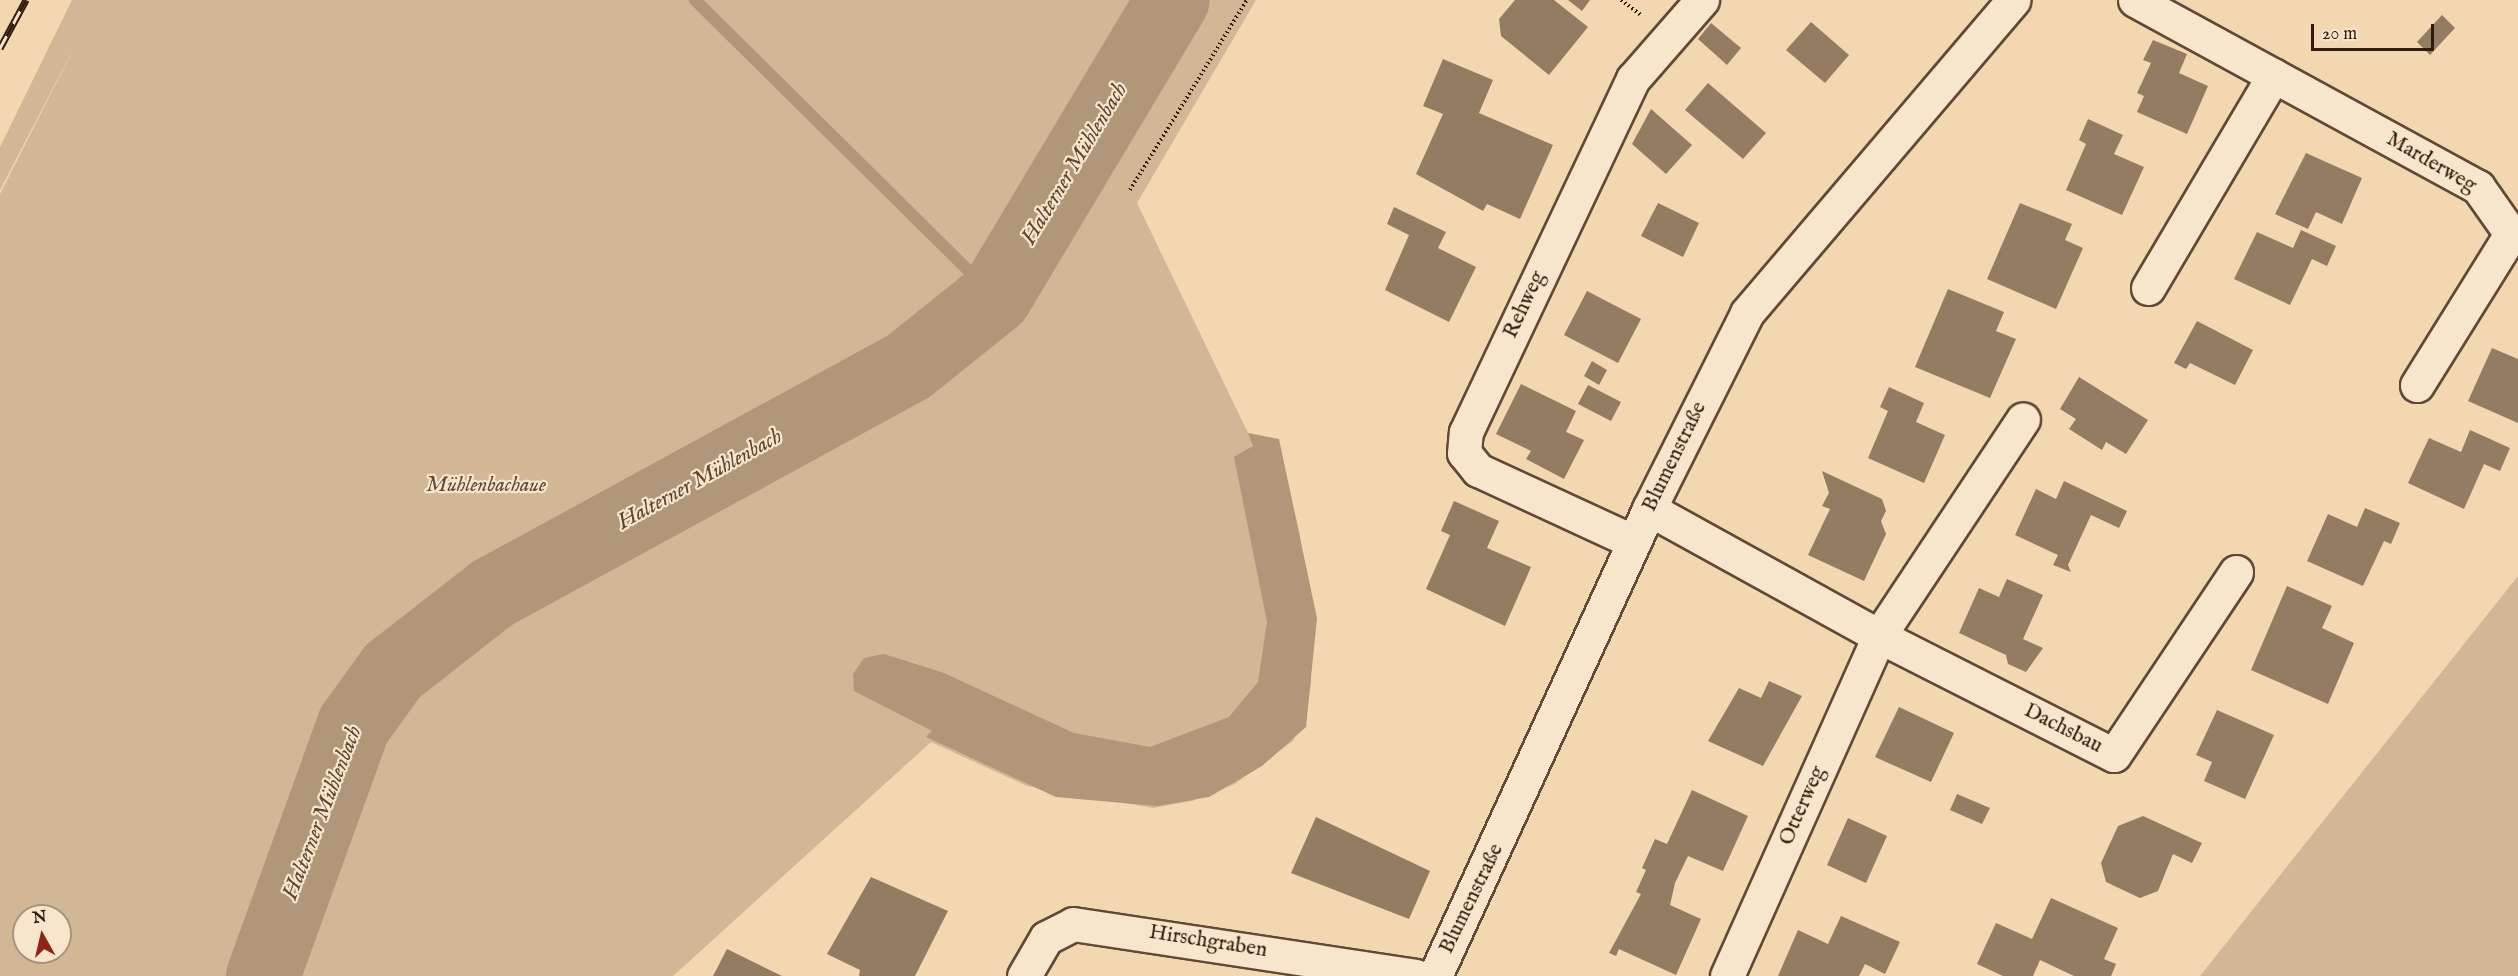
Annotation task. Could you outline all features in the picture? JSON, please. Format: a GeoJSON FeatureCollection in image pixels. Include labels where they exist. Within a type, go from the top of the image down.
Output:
{"type":"FeatureCollection","features":[{"type":"Feature","properties":{"kind":"street","name":"Rehweg"},"geometry":{"type":"LineString","coordinates":[[1634,542],[1478,470],[1464,453],[1466,432],[1633,79],[1702,0]]}},
{"type":"Feature","properties":{"kind":"street","name":"Blumenstraße"},"geometry":{"type":"LineString","coordinates":[[1435,976],[1649,509],[1747,313],[2013,0]]}},
{"type":"Feature","properties":{"kind":"street","name":"Marderweg"},"geometry":{"type":"LineString","coordinates":[[2135,0],[2478,187],[2511,234],[2417,385]]}},
{"type":"Feature","properties":{"kind":"street"},"geometry":{"type":"LineString","coordinates":[[2148,288],[2274,75]]}},
{"type":"Feature","properties":{"kind":"street"},"geometry":{"type":"LineString","coordinates":[[1879,636],[2023,418]]}},
{"type":"Feature","properties":{"kind":"street","name":"Dachsbau"},"geometry":{"type":"LineString","coordinates":[[1649,509],[1879,636],[2114,755],[2236,572]]}},
{"type":"Feature","properties":{"kind":"street","name":"Otterweg"},"geometry":{"type":"LineString","coordinates":[[1727,976],[1879,636]]}},
{"type":"Feature","properties":{"kind":"street","name":"Hirschgraben"},"geometry":{"type":"LineString","coordinates":[[1024,976],[1046,938],[1073,924],[1118,927],[1415,976]]}},
{"type":"Feature","properties":{"kind":"path"},"geometry":{"type":"LineString","coordinates":[[1130,190],[1247,0]]}},
{"type":"Feature","properties":{"kind":"green space","name":"Mühlenbachaue"},"geometry":{"type":"Polygon","coordinates":[[[72,0],[1256,0],[1137,203],[1249,435],[1278,439],[1300,535],[1309,616],[1311,683],[1307,712],[1293,741],[1235,784],[1192,801],[1153,808],[1027,786],[931,742],[673,976],[0,976],[0,194],[79,38],[0,190],[0,147],[72,0]]]}},
{"type":"Feature","properties":{"kind":"green space"},"geometry":{"type":"Polygon","coordinates":[[[2518,576],[2518,976],[2200,976],[2518,576]]]}},
{"type":"Feature","properties":{"kind":"shaded area"},"geometry":{"type":"Polygon","coordinates":[[[1248,433],[1279,439],[1317,618],[1306,727],[1262,766],[1209,797],[1157,806],[1056,797],[926,737],[932,731],[854,691],[853,674],[864,658],[884,654],[944,673],[1074,733],[1150,747],[1229,717],[1258,682],[1267,622],[1234,457],[1253,446],[1248,433]]]}},
{"type":"Feature","properties":{"kind":"building"},"geometry":{"type":"Polygon","coordinates":[[[1515,0],[1554,0],[1588,27],[1549,75],[1501,36],[1499,19],[1515,0]]]}},
{"type":"Feature","properties":{"kind":"building"},"geometry":{"type":"Polygon","coordinates":[[[1568,0],[1590,0],[1582,11],[1568,0]]]}},
{"type":"Feature","properties":{"kind":"building"},"geometry":{"type":"Polygon","coordinates":[[[2442,15],[2455,28],[2430,55],[2417,42],[2442,15]]]}},
{"type":"Feature","properties":{"kind":"building"},"geometry":{"type":"Polygon","coordinates":[[[1811,22],[1849,55],[1825,83],[1786,50],[1811,22]]]}},
{"type":"Feature","properties":{"kind":"building"},"geometry":{"type":"Polygon","coordinates":[[[1711,23],[1741,48],[1727,65],[1698,39],[1711,23]]]}},
{"type":"Feature","properties":{"kind":"building"},"geometry":{"type":"Polygon","coordinates":[[[2153,40],[2187,54],[2179,73],[2208,86],[2187,134],[2137,112],[2144,96],[2137,93],[2151,63],[2143,60],[2153,40]]]}},
{"type":"Feature","properties":{"kind":"building"},"geometry":{"type":"Polygon","coordinates":[[[1443,59],[1493,80],[1479,113],[1553,145],[1520,219],[1487,204],[1483,211],[1416,174],[1443,114],[1423,106],[1443,59]]]}},
{"type":"Feature","properties":{"kind":"building"},"geometry":{"type":"Polygon","coordinates":[[[1708,83],[1766,133],[1743,159],[1685,110],[1708,83]]]}},
{"type":"Feature","properties":{"kind":"building"},"geometry":{"type":"Polygon","coordinates":[[[1651,109],[1692,145],[1666,174],[1632,144],[1651,109]]]}},
{"type":"Feature","properties":{"kind":"building"},"geometry":{"type":"Polygon","coordinates":[[[2088,119],[2123,135],[2114,154],[2144,167],[2122,215],[2066,190],[2086,144],[2079,140],[2088,119]]]}},
{"type":"Feature","properties":{"kind":"building"},"geometry":{"type":"Polygon","coordinates":[[[2306,153],[2362,178],[2342,224],[2316,212],[2308,229],[2275,214],[2306,153]]]}},
{"type":"Feature","properties":{"kind":"building"},"geometry":{"type":"Polygon","coordinates":[[[1658,203],[1699,223],[1683,257],[1641,236],[1658,203]]]}},
{"type":"Feature","properties":{"kind":"building"},"geometry":{"type":"Polygon","coordinates":[[[2020,203],[2072,224],[2065,240],[2083,248],[2056,309],[1987,279],[2020,203]]]}},
{"type":"Feature","properties":{"kind":"building"},"geometry":{"type":"Polygon","coordinates":[[[1394,207],[1446,232],[1438,248],[1476,267],[1449,322],[1385,290],[1409,235],[1387,224],[1394,207]]]}},
{"type":"Feature","properties":{"kind":"building"},"geometry":{"type":"Polygon","coordinates":[[[2301,230],[2336,246],[2327,266],[2312,259],[2290,305],[2234,279],[2257,232],[2293,248],[2301,230]]]}},
{"type":"Feature","properties":{"kind":"building"},"geometry":{"type":"Polygon","coordinates":[[[1948,289],[2004,312],[1996,331],[2016,339],[1990,398],[1915,367],[1948,289]]]}},
{"type":"Feature","properties":{"kind":"building"},"geometry":{"type":"Polygon","coordinates":[[[1587,291],[1641,319],[1618,363],[1564,335],[1587,291]]]}},
{"type":"Feature","properties":{"kind":"building"},"geometry":{"type":"Polygon","coordinates":[[[2197,321],[2253,350],[2235,385],[2190,363],[2186,369],[2174,363],[2197,321]]]}},
{"type":"Feature","properties":{"kind":"building"},"geometry":{"type":"Polygon","coordinates":[[[2492,348],[2518,359],[2518,423],[2468,401],[2492,348]]]}},
{"type":"Feature","properties":{"kind":"building"},"geometry":{"type":"Polygon","coordinates":[[[1592,361],[1607,370],[1599,385],[1584,376],[1592,361]]]}},
{"type":"Feature","properties":{"kind":"building"},"geometry":{"type":"Polygon","coordinates":[[[2079,377],[2148,420],[2126,454],[2106,442],[2102,450],[2069,429],[2076,419],[2060,409],[2079,377]]]}},
{"type":"Feature","properties":{"kind":"building"},"geometry":{"type":"Polygon","coordinates":[[[1521,384],[1576,411],[1566,432],[1584,440],[1564,479],[1526,459],[1531,451],[1496,434],[1521,384]]]}},
{"type":"Feature","properties":{"kind":"building"},"geometry":{"type":"Polygon","coordinates":[[[1588,385],[1621,402],[1611,421],[1578,404],[1588,385]]]}},
{"type":"Feature","properties":{"kind":"building"},"geometry":{"type":"Polygon","coordinates":[[[1889,387],[1924,403],[1916,422],[1945,435],[1924,483],[1868,458],[1888,411],[1880,407],[1889,387]]]}},
{"type":"Feature","properties":{"kind":"building"},"geometry":{"type":"Polygon","coordinates":[[[2470,430],[2510,448],[2500,471],[2484,464],[2464,509],[2408,483],[2429,438],[2461,452],[2470,430]]]}},
{"type":"Feature","properties":{"kind":"building"},"geometry":{"type":"Polygon","coordinates":[[[1822,471],[1882,499],[1886,511],[1881,521],[1886,534],[1864,581],[1808,555],[1830,509],[1822,506],[1829,493],[1822,471]]]}},
{"type":"Feature","properties":{"kind":"building"},"geometry":{"type":"Polygon","coordinates":[[[2064,481],[2127,511],[2119,528],[2091,515],[2068,565],[2071,572],[2053,565],[2058,555],[2015,535],[2036,489],[2056,499],[2064,481]]]}},
{"type":"Feature","properties":{"kind":"building"},"geometry":{"type":"Polygon","coordinates":[[[1454,501],[1499,521],[1487,548],[1531,567],[1505,626],[1426,589],[1450,535],[1441,531],[1454,501]]]}},
{"type":"Feature","properties":{"kind":"building"},"geometry":{"type":"Polygon","coordinates":[[[2365,508],[2400,523],[2391,544],[2384,541],[2363,586],[2307,561],[2328,514],[2357,527],[2365,508]]]}},
{"type":"Feature","properties":{"kind":"building"},"geometry":{"type":"Polygon","coordinates":[[[2007,579],[2043,595],[2023,639],[2043,648],[2026,672],[2008,664],[2006,655],[1959,633],[1979,588],[1999,597],[2007,579]]]}},
{"type":"Feature","properties":{"kind":"building"},"geometry":{"type":"Polygon","coordinates":[[[2287,586],[2332,606],[2322,628],[2354,643],[2328,704],[2251,670],[2287,586]]]}},
{"type":"Feature","properties":{"kind":"building"},"geometry":{"type":"Polygon","coordinates":[[[1769,681],[1802,696],[1763,766],[1708,741],[1739,688],[1761,698],[1769,681]]]}},
{"type":"Feature","properties":{"kind":"building"},"geometry":{"type":"Polygon","coordinates":[[[1899,707],[1954,733],[1931,782],[1875,757],[1899,707]]]}},
{"type":"Feature","properties":{"kind":"building"},"geometry":{"type":"Polygon","coordinates":[[[2217,710],[2274,735],[2245,799],[2204,781],[2212,762],[2196,755],[2217,710]]]}},
{"type":"Feature","properties":{"kind":"building"},"geometry":{"type":"Polygon","coordinates":[[[1692,790],[1748,816],[1723,871],[1688,856],[1675,883],[1670,905],[1701,919],[1676,975],[1619,949],[1616,956],[1609,953],[1641,894],[1636,892],[1646,870],[1642,868],[1655,839],[1667,844],[1692,790]]]}},
{"type":"Feature","properties":{"kind":"building"},"geometry":{"type":"Polygon","coordinates":[[[1957,794],[1990,808],[1982,824],[1950,810],[1957,794]]]}},
{"type":"Feature","properties":{"kind":"building"},"geometry":{"type":"Polygon","coordinates":[[[2143,816],[2202,843],[2192,863],[2173,854],[2158,891],[2140,898],[2106,882],[2101,863],[2118,826],[2143,816]]]}},
{"type":"Feature","properties":{"kind":"building"},"geometry":{"type":"Polygon","coordinates":[[[1316,817],[1430,871],[1409,919],[1291,873],[1316,817]]]}},
{"type":"Feature","properties":{"kind":"building"},"geometry":{"type":"Polygon","coordinates":[[[1848,818],[1887,836],[1866,883],[1827,865],[1848,818]]]}},
{"type":"Feature","properties":{"kind":"building"},"geometry":{"type":"Polygon","coordinates":[[[871,877],[948,911],[915,976],[859,976],[860,970],[827,954],[871,877]]]}},
{"type":"Feature","properties":{"kind":"building"},"geometry":{"type":"Polygon","coordinates":[[[2051,898],[2118,928],[2104,959],[2116,964],[2111,976],[2074,976],[2040,960],[2033,976],[2003,976],[1977,964],[1996,923],[2032,939],[2051,898]]]}},
{"type":"Feature","properties":{"kind":"building"},"geometry":{"type":"Polygon","coordinates":[[[1841,916],[1900,942],[1885,974],[1865,964],[1859,976],[1778,976],[1798,930],[1828,944],[1841,916]]]}},
{"type":"Feature","properties":{"kind":"building"},"geometry":{"type":"Polygon","coordinates":[[[727,949],[782,976],[713,976],[727,949]]]}},
{"type":"Feature","properties":{"kind":"waterway"},"geometry":{"type":"LineString","coordinates":[[695,0],[995,297]]}},
{"type":"Feature","properties":{"kind":"waterway","name":"Halterner Mühlenbach"},"geometry":{"type":"LineString","coordinates":[[263,976],[354,725],[393,671],[493,593],[909,366],[995,297],[1173,0]]}},
{"type":"Feature","properties":{"kind":"railway"},"geometry":{"type":"LineString","coordinates":[[0,48],[26,0]]}}]}
